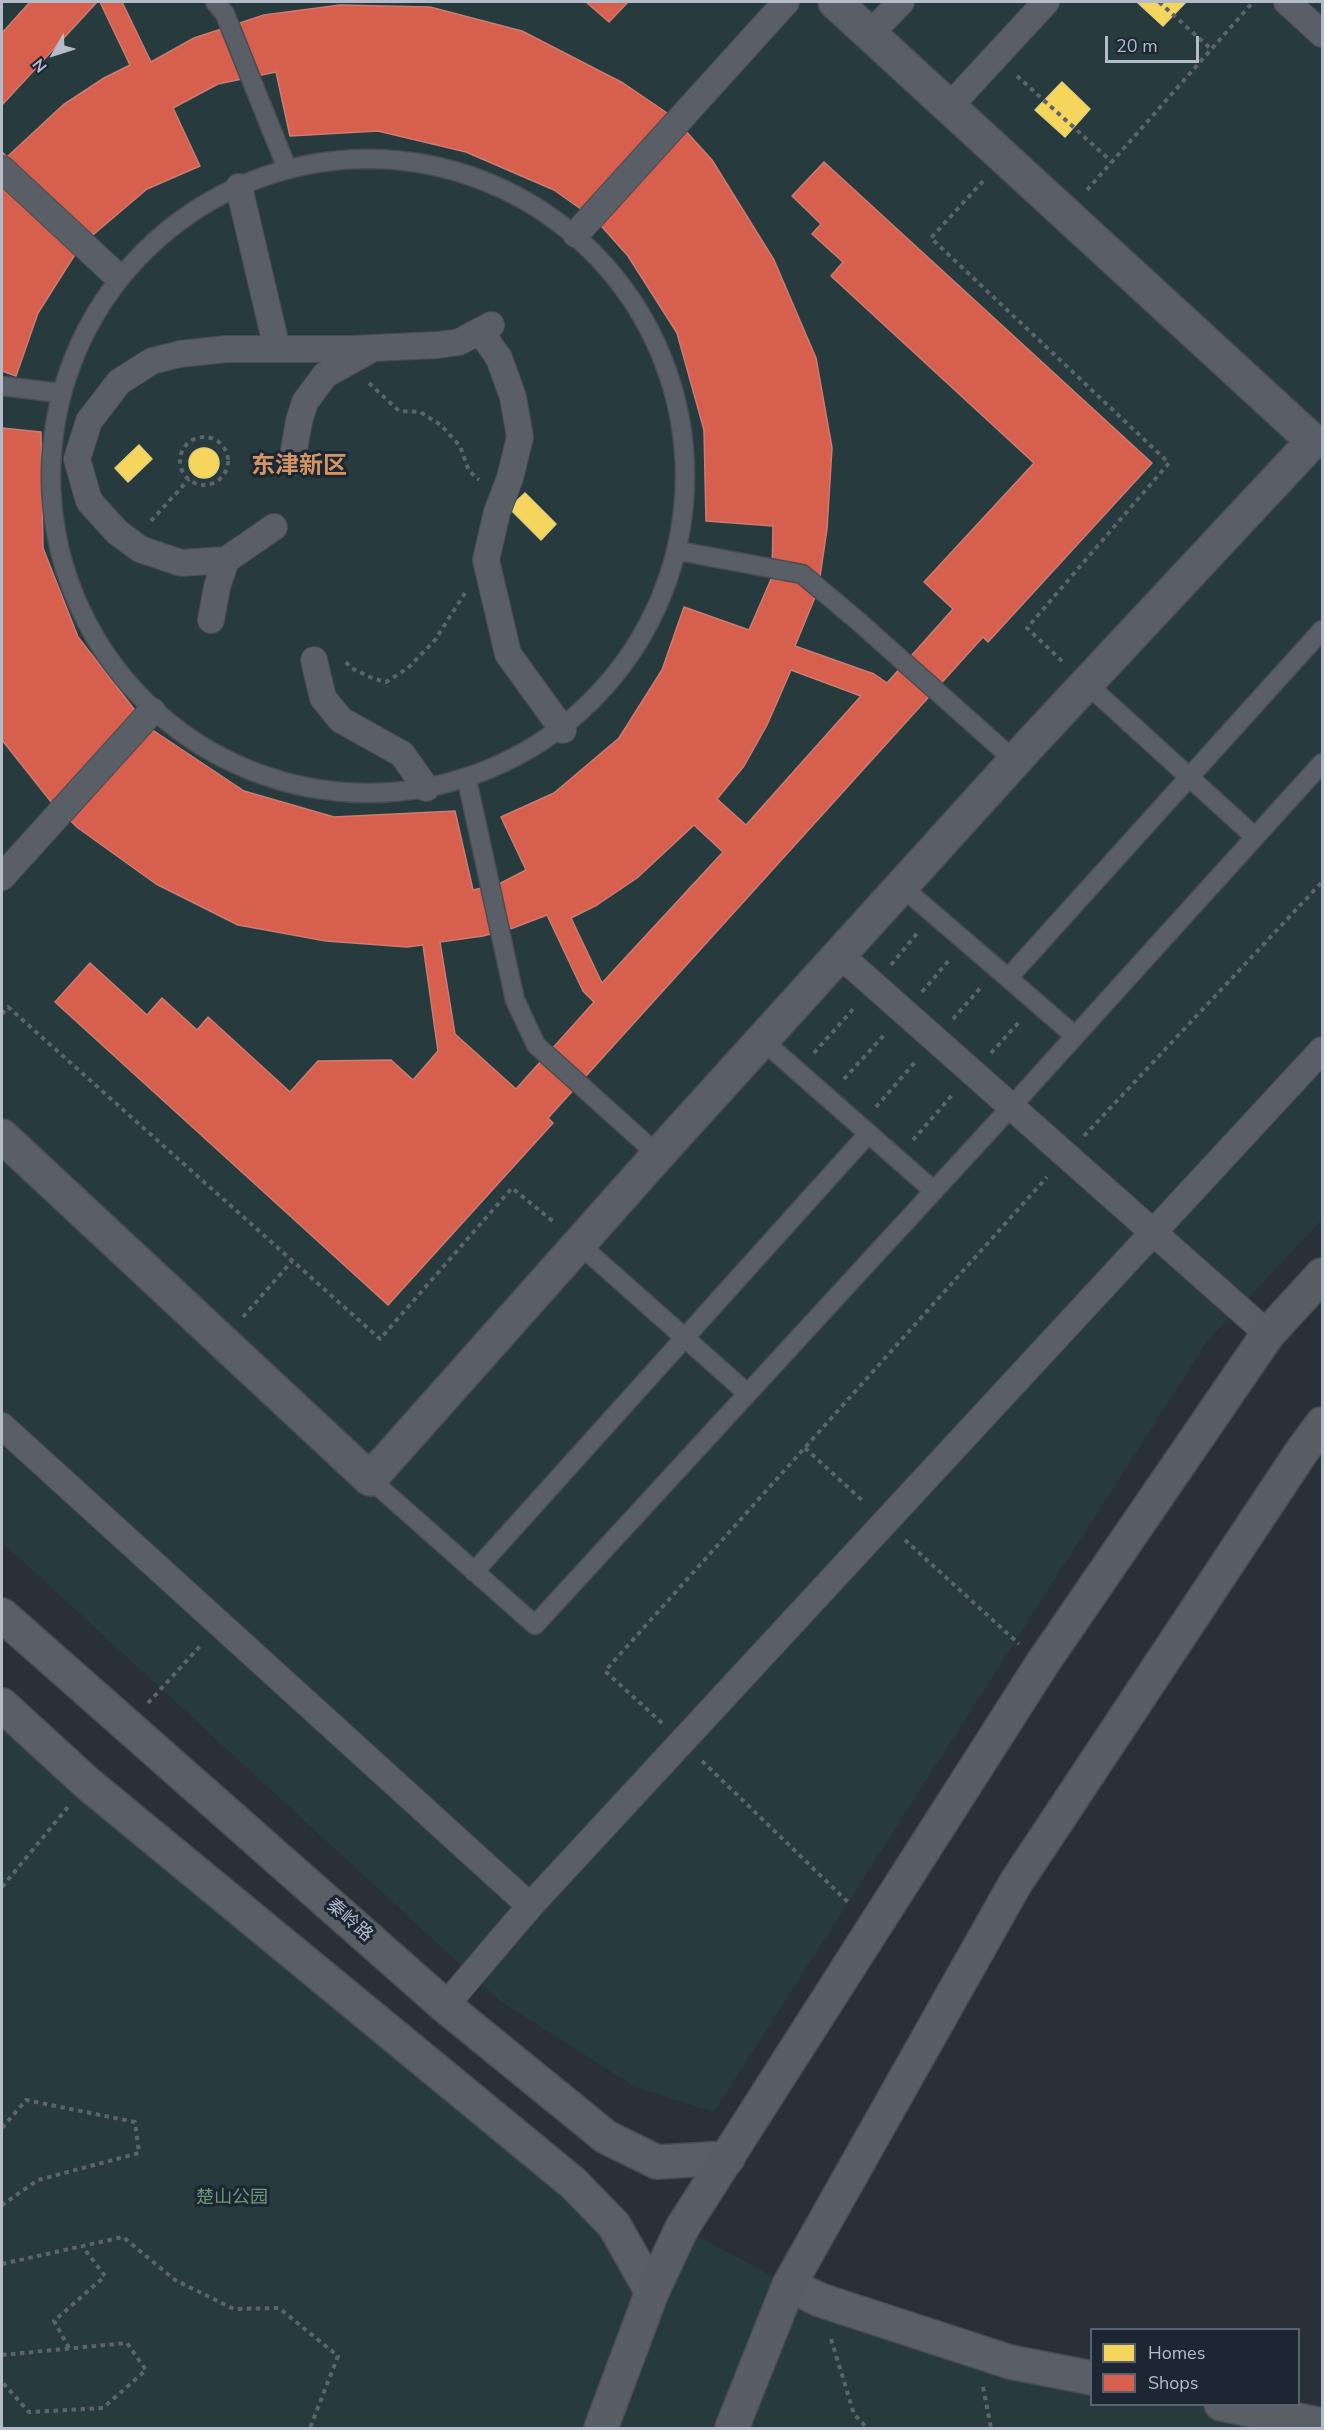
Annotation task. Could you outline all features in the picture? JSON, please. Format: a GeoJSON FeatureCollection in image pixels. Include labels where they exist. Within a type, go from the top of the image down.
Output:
{"type":"FeatureCollection","features":[{"type":"Feature","properties":{"kind":"main road"},"geometry":{"type":"LineString","coordinates":[[601,2428],[652,2292],[682,2228],[1042,1664],[1268,1334],[1323,1275]]}},
{"type":"Feature","properties":{"kind":"main road"},"geometry":{"type":"LineString","coordinates":[[732,2428],[789,2285],[1015,1884],[1302,1451],[1323,1424]]}},
{"type":"Feature","properties":{"kind":"street"},"geometry":{"type":"LineString","coordinates":[[576,234],[786,2]]}},
{"type":"Feature","properties":{"kind":"street"},"geometry":{"type":"LineString","coordinates":[[2,1136],[370,1479],[658,1155],[1015,761],[1318,446],[835,2]]}},
{"type":"Feature","properties":{"kind":"street"},"geometry":{"type":"LineString","coordinates":[[870,34],[901,2]]}},
{"type":"Feature","properties":{"kind":"street"},"geometry":{"type":"LineString","coordinates":[[949,107],[1046,2]]}},
{"type":"Feature","properties":{"kind":"street"},"geometry":{"type":"LineString","coordinates":[[1287,2],[1323,34]]}},
{"type":"Feature","properties":{"kind":"street"},"geometry":{"type":"LineString","coordinates":[[2,169],[117,276]]}},
{"type":"Feature","properties":{"kind":"street"},"geometry":{"type":"LineString","coordinates":[[239,187],[277,349]]}},
{"type":"Feature","properties":{"kind":"street"},"geometry":{"type":"LineString","coordinates":[[274,527],[226,560],[181,563],[140,549],[117,532],[89,501],[77,459],[89,421],[119,382],[152,361],[180,354],[226,349],[375,348],[459,342],[485,328],[513,397],[520,437],[486,560],[508,654],[563,730]]}},
{"type":"Feature","properties":{"kind":"street"},"geometry":{"type":"LineString","coordinates":[[292,462],[299,420],[305,402],[326,375],[375,348]]}},
{"type":"Feature","properties":{"kind":"street"},"geometry":{"type":"LineString","coordinates":[[211,620],[217,587],[226,560]]}},
{"type":"Feature","properties":{"kind":"street"},"geometry":{"type":"LineString","coordinates":[[314,660],[323,698],[341,720],[402,754],[426,788]]}},
{"type":"Feature","properties":{"kind":"street"},"geometry":{"type":"LineString","coordinates":[[2,877],[152,711]]}},
{"type":"Feature","properties":{"kind":"street"},"geometry":{"type":"LineString","coordinates":[[840,955],[1268,1334]]}},
{"type":"Feature","properties":{"kind":"street"},"geometry":{"type":"LineString","coordinates":[[445,2006],[530,1905],[1323,1050]]}},
{"type":"Feature","properties":{"kind":"street"},"geometry":{"type":"LineString","coordinates":[[2,1426],[530,1905]]}},
{"type":"Feature","properties":{"kind":"street","name":"秦岭路"},"geometry":{"type":"LineString","coordinates":[[2,1615],[445,2006],[606,2137],[657,2162],[728,2158]]}},
{"type":"Feature","properties":{"kind":"street"},"geometry":{"type":"LineString","coordinates":[[2,1705],[87,1783],[573,2183],[614,2225],[652,2292]]}},
{"type":"Feature","properties":{"kind":"street"},"geometry":{"type":"LineString","coordinates":[[789,2285],[820,2301],[1010,2362],[1090,2378]]}},
{"type":"Feature","properties":{"kind":"street"},"geometry":{"type":"LineString","coordinates":[[1231,2406],[1323,2425]]}},
{"type":"Feature","properties":{"kind":"lane"},"geometry":{"type":"LineString","coordinates":[[215,2],[225,14],[286,166]]}},
{"type":"Feature","properties":{"kind":"lane"},"geometry":{"type":"LineString","coordinates":[[388,157],[488,180],[576,234],[634,300],[672,378],[687,464],[679,551],[637,651],[563,730],[467,780],[384,796],[300,788],[221,759],[152,711],[97,644],[62,565],[48,479],[59,393],[82,332],[117,276],[193,208],[286,166],[388,157]]}},
{"type":"Feature","properties":{"kind":"lane"},"geometry":{"type":"LineString","coordinates":[[2,387],[59,393]]}},
{"type":"Feature","properties":{"kind":"lane"},"geometry":{"type":"LineString","coordinates":[[679,551],[802,574],[1015,761]]}},
{"type":"Feature","properties":{"kind":"lane"},"geometry":{"type":"LineString","coordinates":[[1008,978],[1323,630]]}},
{"type":"Feature","properties":{"kind":"lane"},"geometry":{"type":"LineString","coordinates":[[1087,684],[1255,837]]}},
{"type":"Feature","properties":{"kind":"lane"},"geometry":{"type":"LineString","coordinates":[[370,1479],[535,1625],[1011,1107],[1323,763]]}},
{"type":"Feature","properties":{"kind":"lane"},"geometry":{"type":"LineString","coordinates":[[467,780],[515,1000],[536,1045],[658,1155]]}},
{"type":"Feature","properties":{"kind":"lane"},"geometry":{"type":"LineString","coordinates":[[902,886],[1075,1036]]}},
{"type":"Feature","properties":{"kind":"lane"},"geometry":{"type":"LineString","coordinates":[[762,1040],[933,1191]]}},
{"type":"Feature","properties":{"kind":"lane"},"geometry":{"type":"LineString","coordinates":[[474,1572],[868,1134]]}},
{"type":"Feature","properties":{"kind":"lane"},"geometry":{"type":"LineString","coordinates":[[579,1244],[747,1393]]}},
{"type":"Feature","properties":{"kind":"path"},"geometry":{"type":"LineString","coordinates":[[1159,2],[1211,49]]}},
{"type":"Feature","properties":{"kind":"path"},"geometry":{"type":"LineString","coordinates":[[1066,214],[1253,2]]}},
{"type":"Feature","properties":{"kind":"path"},"geometry":{"type":"LineString","coordinates":[[995,57],[1112,162]]}},
{"type":"Feature","properties":{"kind":"path"},"geometry":{"type":"LineString","coordinates":[[1004,157],[931,238],[1170,463],[1027,628],[1087,684]]}},
{"type":"Feature","properties":{"kind":"path"},"geometry":{"type":"LineString","coordinates":[[347,363],[399,411],[420,412],[441,425],[460,446],[469,471],[501,501]]}},
{"type":"Feature","properties":{"kind":"path"},"geometry":{"type":"LineString","coordinates":[[202,437],[218,442],[227,456],[228,463],[222,477],[216,482],[202,485],[189,479],[181,466],[182,450],[194,439],[202,437]]}},
{"type":"Feature","properties":{"kind":"path"},"geometry":{"type":"LineString","coordinates":[[132,543],[189,479]]}},
{"type":"Feature","properties":{"kind":"path"},"geometry":{"type":"LineString","coordinates":[[341,656],[351,668],[386,682],[408,668],[435,640],[486,560]]}},
{"type":"Feature","properties":{"kind":"path"},"geometry":{"type":"LineString","coordinates":[[874,1928],[682,1742],[605,1671],[1066,1155],[1323,882]]}},
{"type":"Feature","properties":{"kind":"path"},"geometry":{"type":"LineString","coordinates":[[1317,888],[1323,893]]}},
{"type":"Feature","properties":{"kind":"path"},"geometry":{"type":"LineString","coordinates":[[2,1014],[8,1007],[380,1339],[512,1188],[579,1244]]}},
{"type":"Feature","properties":{"kind":"path"},"geometry":{"type":"LineString","coordinates":[[222,1341],[292,1261]]}},
{"type":"Feature","properties":{"kind":"path"},"geometry":{"type":"LineString","coordinates":[[805,1448],[1042,1664]]}},
{"type":"Feature","properties":{"kind":"path"},"geometry":{"type":"LineString","coordinates":[[127,1725],[220,1624]]}},
{"type":"Feature","properties":{"kind":"path"},"geometry":{"type":"LineString","coordinates":[[2,1887],[87,1783]]}},
{"type":"Feature","properties":{"kind":"path"},"geometry":{"type":"LineString","coordinates":[[2,2128],[26,2100],[135,2122],[139,2153],[38,2180],[2,2205]]}},
{"type":"Feature","properties":{"kind":"path"},"geometry":{"type":"LineString","coordinates":[[2,2264],[123,2237],[175,2280],[234,2309],[279,2308],[338,2356],[310,2428]]}},
{"type":"Feature","properties":{"kind":"path"},"geometry":{"type":"LineString","coordinates":[[69,2348],[54,2321],[105,2276],[82,2246]]}},
{"type":"Feature","properties":{"kind":"path"},"geometry":{"type":"LineString","coordinates":[[820,2301],[854,2414],[867,2428]]}},
{"type":"Feature","properties":{"kind":"path"},"geometry":{"type":"LineString","coordinates":[[2,2355],[127,2343],[146,2370],[104,2408],[29,2412],[2,2382]]}},
{"type":"Feature","properties":{"kind":"path"},"geometry":{"type":"LineString","coordinates":[[986,2403],[991,2428]]}},
{"type":"Feature","properties":{"kind":"green space"},"geometry":{"type":"Polygon","coordinates":[[[2,2],[1322,2],[1322,1220],[1208,1340],[714,2112],[635,2087],[500,2001],[2,1542],[2,2]]]}},
{"type":"Feature","properties":{"kind":"green space","name":"楚山公园"},"geometry":{"type":"Polygon","coordinates":[[[2,1705],[573,2183],[651,2291],[682,2228],[789,2285],[1090,2378],[1090,2406],[1225,2406],[1322,2428],[2,2428],[2,1705]]]}},
{"type":"Feature","properties":{"kind":"building: Homes"},"geometry":{"type":"Polygon","coordinates":[[[1137,2],[1186,2],[1163,26],[1137,2]]]}},
{"type":"Feature","properties":{"kind":"building: Homes"},"geometry":{"type":"Polygon","coordinates":[[[1062,82],[1090,109],[1065,137],[1035,110],[1062,82]]]}},
{"type":"Feature","properties":{"kind":"building: Homes"},"geometry":{"type":"Polygon","coordinates":[[[139,445],[152,459],[128,482],[115,468],[139,445]]]}},
{"type":"Feature","properties":{"kind":"building: Homes"},"geometry":{"type":"Polygon","coordinates":[[[204,448],[210,449],[218,457],[218,469],[210,477],[204,478],[198,477],[190,469],[189,463],[190,457],[198,449],[204,448]]]}},
{"type":"Feature","properties":{"kind":"building: Homes"},"geometry":{"type":"Polygon","coordinates":[[[525,493],[556,524],[541,540],[509,508],[525,493]]]}},
{"type":"Feature","properties":{"kind":"building: Shops"},"geometry":{"type":"Polygon","coordinates":[[[30,2],[97,2],[2,105],[2,33],[30,2]]]}},
{"type":"Feature","properties":{"kind":"building: Shops"},"geometry":{"type":"Polygon","coordinates":[[[100,2],[122,2],[151,62],[194,38],[264,15],[340,5],[430,7],[522,31],[623,83],[673,117],[712,160],[774,260],[816,358],[832,448],[827,529],[818,590],[795,646],[874,674],[887,683],[953,609],[924,582],[1034,463],[831,276],[843,262],[812,234],[821,224],[792,196],[824,162],[1152,463],[988,642],[983,637],[548,1118],[553,1123],[388,1305],[55,1002],[90,963],[147,1015],[162,998],[197,1030],[208,1017],[290,1092],[318,1061],[391,1060],[413,1080],[438,1051],[423,945],[407,947],[326,941],[238,925],[156,884],[78,828],[52,803],[2,740],[2,428],[41,432],[43,548],[78,637],[148,727],[244,791],[334,817],[455,811],[473,890],[499,884],[526,870],[501,817],[554,793],[619,738],[662,670],[684,607],[749,630],[772,577],[773,526],[706,521],[704,430],[677,333],[628,256],[595,219],[554,190],[466,152],[378,131],[290,136],[276,72],[218,84],[173,108],[200,166],[147,189],[81,245],[38,313],[16,376],[2,371],[2,152],[7,157],[63,105],[104,78],[130,65],[100,2]],[[791,670],[767,725],[744,766],[717,799],[746,825],[861,696],[791,670]],[[694,825],[637,878],[597,905],[571,918],[602,983],[723,852],[694,825]],[[547,915],[483,936],[440,942],[455,1034],[516,1089],[594,1002],[583,991],[547,915]]]}},
{"type":"Feature","properties":{"kind":"building: Shops"},"geometry":{"type":"Polygon","coordinates":[[[586,2],[628,2],[609,22],[586,2]]]}},
{"type":"Feature","properties":{"kind":"district","name":"东津新区"},"geometry":{"type":"Point","coordinates":[299,467]}}]}
